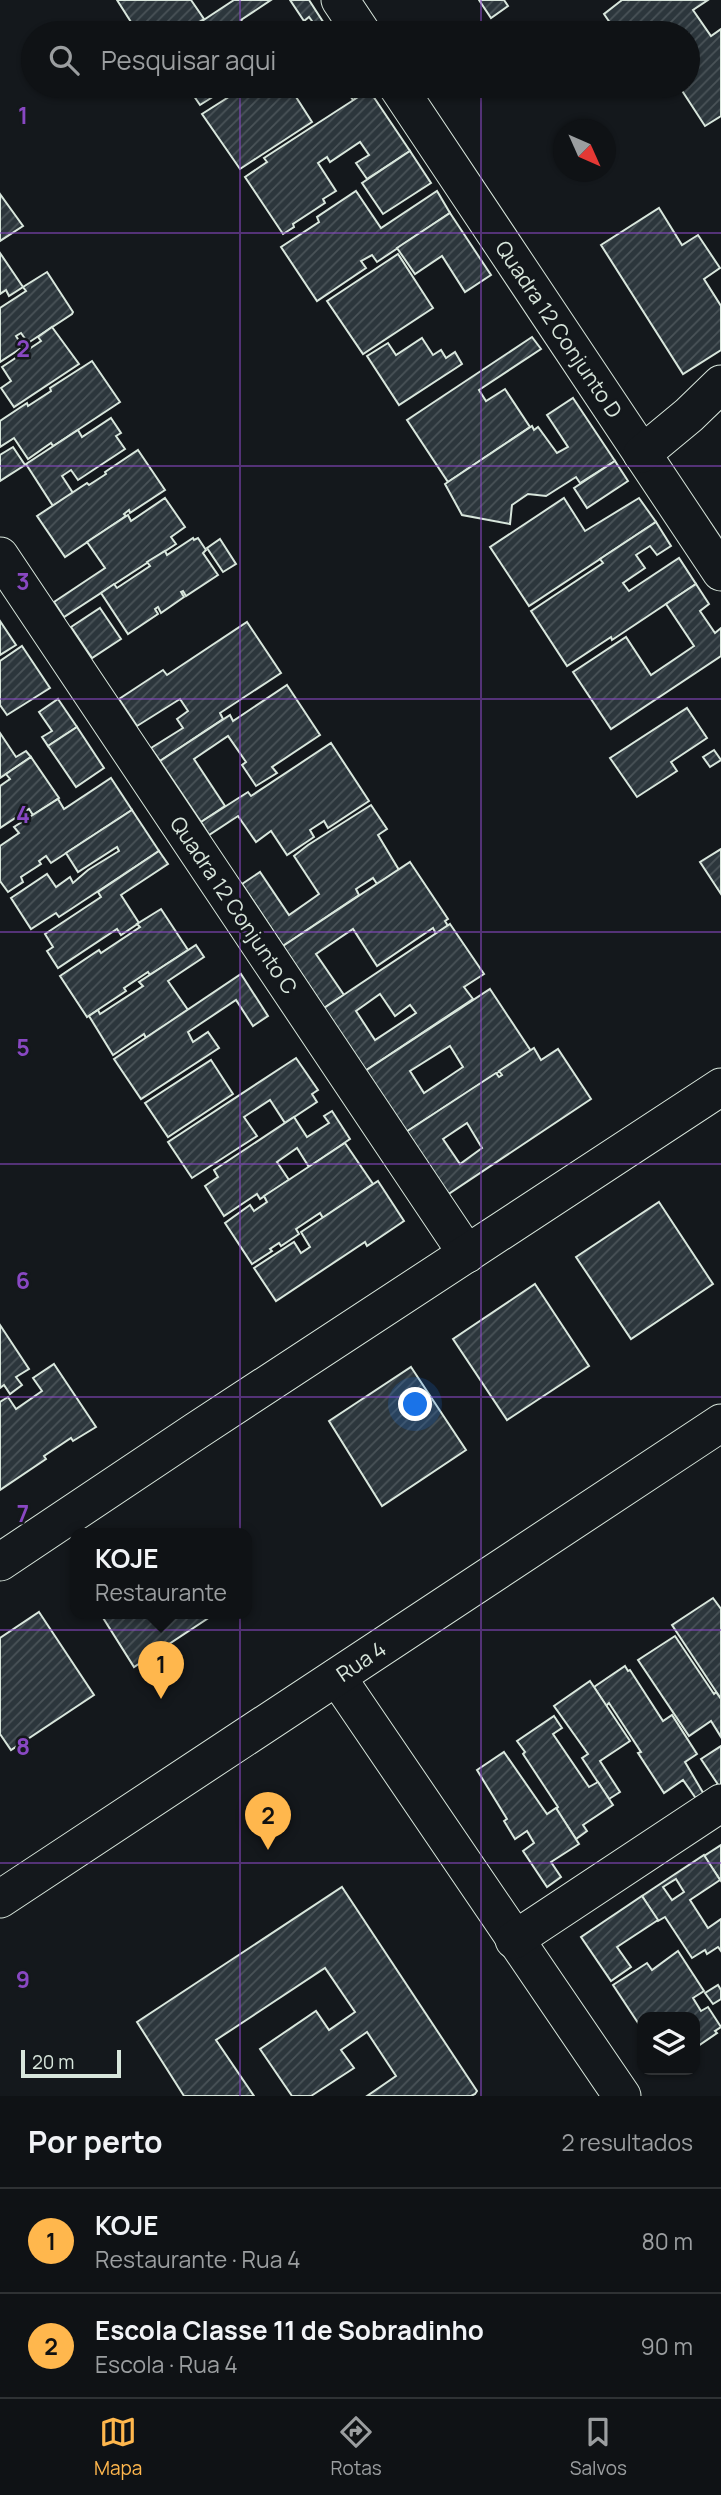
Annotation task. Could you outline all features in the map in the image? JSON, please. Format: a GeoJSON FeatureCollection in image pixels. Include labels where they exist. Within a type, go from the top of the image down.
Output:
{"type":"FeatureCollection","features":[{"type":"Feature","properties":{"kind":"street"},"geometry":{"type":"LineString","coordinates":[[340,0],[354,21]]}},
{"type":"Feature","properties":{"kind":"street","name":"Quadra 12 Conjunto D"},"geometry":{"type":"LineString","coordinates":[[405,98],[721,572]]}},
{"type":"Feature","properties":{"kind":"street"},"geometry":{"type":"LineString","coordinates":[[642,453],[689,415],[721,384]]}},
{"type":"Feature","properties":{"kind":"street","name":"Quadra 12 Conjunto C"},"geometry":{"type":"LineString","coordinates":[[0,555],[467,1254]]}},
{"type":"Feature","properties":{"kind":"street"},"geometry":{"type":"LineString","coordinates":[[0,1562],[467,1254],[718,1096]]}},
{"type":"Feature","properties":{"kind":"street","name":"Rua 4"},"geometry":{"type":"LineString","coordinates":[[0,1899],[721,1423]]}},
{"type":"Feature","properties":{"kind":"street"},"geometry":{"type":"LineString","coordinates":[[337,1677],[621,2096]]}},
{"type":"Feature","properties":{"kind":"street"},"geometry":{"type":"LineString","coordinates":[[514,1940],[721,1803]]}},
{"type":"Feature","properties":{"kind":"building"},"geometry":{"type":"Polygon","coordinates":[[[117,0],[191,0],[204,19],[201,21],[130,21],[117,0]]]}},
{"type":"Feature","properties":{"kind":"building"},"geometry":{"type":"Polygon","coordinates":[[[234,0],[271,0],[242,21],[202,21],[234,0]]]}},
{"type":"Feature","properties":{"kind":"building"},"geometry":{"type":"Polygon","coordinates":[[[290,0],[309,0],[322,21],[312,21],[309,17],[304,21],[290,0]]]}},
{"type":"Feature","properties":{"kind":"building"},"geometry":{"type":"Polygon","coordinates":[[[479,0],[504,0],[508,6],[491,18],[479,0]]]}},
{"type":"Feature","properties":{"kind":"building"},"geometry":{"type":"Polygon","coordinates":[[[622,0],[708,0],[693,10],[711,36],[721,29],[721,116],[705,126],[687,98],[700,98],[700,21],[609,21],[604,14],[622,0]]]}},
{"type":"Feature","properties":{"kind":"building"},"geometry":{"type":"Polygon","coordinates":[[[195,98],[211,98],[200,105],[195,98]]]}},
{"type":"Feature","properties":{"kind":"building"},"geometry":{"type":"Polygon","coordinates":[[[227,98],[297,98],[312,122],[240,169],[202,114],[227,98]]]}},
{"type":"Feature","properties":{"kind":"building"},"geometry":{"type":"Polygon","coordinates":[[[357,98],[374,98],[410,151],[367,179],[356,163],[369,155],[360,142],[330,162],[327,157],[318,163],[336,191],[323,199],[325,203],[293,224],[294,227],[283,234],[245,177],[267,162],[264,158],[357,98]]]}},
{"type":"Feature","properties":{"kind":"building"},"geometry":{"type":"Polygon","coordinates":[[[410,151],[431,183],[383,214],[362,183],[410,151]]]}},
{"type":"Feature","properties":{"kind":"building"},"geometry":{"type":"Polygon","coordinates":[[[356,191],[381,228],[437,191],[450,213],[377,262],[372,255],[361,261],[366,268],[317,301],[281,247],[319,222],[317,217],[356,191]]]}},
{"type":"Feature","properties":{"kind":"building"},"geometry":{"type":"Polygon","coordinates":[[[0,194],[23,226],[0,241],[0,194]]]}},
{"type":"Feature","properties":{"kind":"building"},"geometry":{"type":"Polygon","coordinates":[[[659,208],[682,245],[698,235],[720,268],[704,279],[721,306],[721,350],[683,374],[601,245],[659,208]]]}},
{"type":"Feature","properties":{"kind":"building"},"geometry":{"type":"Polygon","coordinates":[[[450,213],[491,275],[465,292],[442,256],[415,274],[397,248],[450,213]]]}},
{"type":"Feature","properties":{"kind":"building"},"geometry":{"type":"Polygon","coordinates":[[[0,253],[23,287],[9,296],[6,290],[0,294],[0,253]]]}},
{"type":"Feature","properties":{"kind":"building"},"geometry":{"type":"Polygon","coordinates":[[[398,254],[433,308],[363,354],[327,301],[398,254]]]}},
{"type":"Feature","properties":{"kind":"building"},"geometry":{"type":"Polygon","coordinates":[[[47,272],[72,314],[28,343],[21,333],[16,336],[23,347],[0,362],[0,308],[26,291],[23,287],[47,272]]]}},
{"type":"Feature","properties":{"kind":"building"},"geometry":{"type":"Polygon","coordinates":[[[52,327],[79,364],[14,407],[1,388],[11,381],[2,367],[41,341],[38,337],[52,327]]]}},
{"type":"Feature","properties":{"kind":"building"},"geometry":{"type":"Polygon","coordinates":[[[532,337],[541,349],[479,390],[486,401],[505,389],[530,427],[448,482],[407,420],[532,337]]]}},
{"type":"Feature","properties":{"kind":"building"},"geometry":{"type":"Polygon","coordinates":[[[422,338],[433,355],[441,350],[446,358],[455,352],[462,364],[399,405],[367,356],[388,343],[396,355],[422,338]]]}},
{"type":"Feature","properties":{"kind":"building"},"geometry":{"type":"Polygon","coordinates":[[[92,361],[120,402],[55,445],[51,443],[28,459],[14,438],[0,447],[0,421],[51,391],[50,388],[92,361]]]}},
{"type":"Feature","properties":{"kind":"building"},"geometry":{"type":"Polygon","coordinates":[[[573,398],[615,461],[580,483],[576,477],[546,496],[528,494],[512,505],[510,524],[462,515],[445,484],[532,426],[534,430],[538,427],[557,453],[568,447],[547,415],[573,398]]]}},
{"type":"Feature","properties":{"kind":"building"},"geometry":{"type":"Polygon","coordinates":[[[111,418],[121,433],[116,436],[125,449],[78,480],[71,470],[62,476],[73,493],[53,506],[26,464],[78,430],[82,437],[111,418]]]}},
{"type":"Feature","properties":{"kind":"building"},"geometry":{"type":"Polygon","coordinates":[[[13,447],[25,465],[0,481],[0,455],[13,447]]]}},
{"type":"Feature","properties":{"kind":"building"},"geometry":{"type":"Polygon","coordinates":[[[138,450],[165,490],[130,513],[129,510],[124,514],[126,516],[65,557],[37,516],[87,483],[89,485],[106,474],[105,472],[138,450]]]}},
{"type":"Feature","properties":{"kind":"building"},"geometry":{"type":"Polygon","coordinates":[[[615,461],[628,481],[587,508],[574,488],[615,461]]]}},
{"type":"Feature","properties":{"kind":"building"},"geometry":{"type":"Polygon","coordinates":[[[165,498],[185,527],[171,537],[176,544],[64,617],[54,602],[105,568],[87,542],[128,515],[131,521],[165,498]]]}},
{"type":"Feature","properties":{"kind":"building"},"geometry":{"type":"Polygon","coordinates":[[[564,498],[585,531],[639,498],[656,522],[529,606],[490,547],[564,498]]]}},
{"type":"Feature","properties":{"kind":"building"},"geometry":{"type":"Polygon","coordinates":[[[656,522],[671,546],[657,555],[650,546],[636,555],[645,568],[623,583],[629,591],[679,558],[696,584],[612,640],[611,637],[567,666],[531,611],[603,563],[600,559],[656,522]]]}},
{"type":"Feature","properties":{"kind":"building"},"geometry":{"type":"Polygon","coordinates":[[[193,538],[198,538],[206,550],[203,553],[218,575],[186,596],[181,592],[184,597],[161,613],[158,607],[155,609],[158,614],[128,634],[101,593],[114,584],[117,588],[150,566],[147,562],[165,551],[167,555],[193,538]]]}},
{"type":"Feature","properties":{"kind":"building"},"geometry":{"type":"Polygon","coordinates":[[[220,539],[236,564],[223,572],[207,548],[220,539]]]}},
{"type":"Feature","properties":{"kind":"building"},"geometry":{"type":"Polygon","coordinates":[[[696,584],[709,604],[700,611],[715,633],[721,628],[721,656],[611,729],[573,672],[626,637],[651,675],[694,646],[666,604],[696,584]]]}},
{"type":"Feature","properties":{"kind":"building"},"geometry":{"type":"Polygon","coordinates":[[[100,608],[121,639],[92,658],[71,627],[100,608]]]}},
{"type":"Feature","properties":{"kind":"building"},"geometry":{"type":"Polygon","coordinates":[[[0,621],[16,645],[0,655],[0,621]]]}},
{"type":"Feature","properties":{"kind":"building"},"geometry":{"type":"Polygon","coordinates":[[[247,622],[281,673],[220,713],[223,719],[160,761],[151,748],[183,728],[177,719],[188,711],[180,699],[137,726],[119,699],[163,670],[167,675],[247,622]]]}},
{"type":"Feature","properties":{"kind":"building"},"geometry":{"type":"Polygon","coordinates":[[[22,646],[50,688],[7,715],[0,705],[0,661],[22,646]]]}},
{"type":"Feature","properties":{"kind":"building"},"geometry":{"type":"Polygon","coordinates":[[[287,685],[320,735],[272,767],[277,773],[256,786],[242,765],[246,762],[228,736],[194,759],[225,806],[201,822],[160,761],[230,715],[233,721],[287,685]]]}},
{"type":"Feature","properties":{"kind":"building"},"geometry":{"type":"Polygon","coordinates":[[[58,699],[77,727],[48,746],[42,737],[52,731],[39,712],[58,699]]]}},
{"type":"Feature","properties":{"kind":"building"},"geometry":{"type":"Polygon","coordinates":[[[687,708],[707,738],[671,762],[677,771],[637,797],[610,758],[687,708]]]}},
{"type":"Feature","properties":{"kind":"building"},"geometry":{"type":"Polygon","coordinates":[[[77,727],[104,768],[76,787],[48,746],[77,727]]]}},
{"type":"Feature","properties":{"kind":"building"},"geometry":{"type":"Polygon","coordinates":[[[0,733],[16,757],[26,751],[31,757],[0,778],[0,733]]]}},
{"type":"Feature","properties":{"kind":"building"},"geometry":{"type":"Polygon","coordinates":[[[331,743],[369,801],[328,828],[324,821],[310,830],[314,837],[287,855],[271,831],[256,842],[238,816],[209,835],[201,822],[248,792],[251,796],[331,743]]]}},
{"type":"Feature","properties":{"kind":"building"},"geometry":{"type":"Polygon","coordinates":[[[714,750],[721,760],[710,767],[703,757],[714,750]]]}},
{"type":"Feature","properties":{"kind":"building"},"geometry":{"type":"Polygon","coordinates":[[[31,757],[59,798],[33,815],[29,809],[0,828],[0,786],[10,779],[6,774],[31,757]]]}},
{"type":"Feature","properties":{"kind":"building"},"geometry":{"type":"Polygon","coordinates":[[[111,778],[132,810],[51,863],[46,856],[39,861],[41,864],[21,877],[23,882],[8,892],[0,881],[0,846],[19,833],[14,827],[58,799],[64,809],[111,778]]]}},
{"type":"Feature","properties":{"kind":"building"},"geometry":{"type":"Polygon","coordinates":[[[371,805],[387,829],[378,835],[399,870],[377,884],[373,878],[356,889],[359,895],[283,946],[242,884],[260,872],[289,915],[319,894],[294,856],[371,805]]]}},
{"type":"Feature","properties":{"kind":"building"},"geometry":{"type":"Polygon","coordinates":[[[132,810],[159,851],[59,917],[56,913],[31,929],[11,898],[47,874],[56,887],[70,877],[73,883],[88,870],[119,851],[117,847],[78,872],[66,853],[132,810]]]}},
{"type":"Feature","properties":{"kind":"building"},"geometry":{"type":"Polygon","coordinates":[[[721,849],[721,894],[700,862],[721,849]]]}},
{"type":"Feature","properties":{"kind":"building"},"geometry":{"type":"Polygon","coordinates":[[[159,851],[168,864],[121,895],[139,923],[121,935],[117,929],[58,968],[47,951],[53,947],[45,934],[101,897],[98,892],[159,851]]]}},
{"type":"Feature","properties":{"kind":"building"},"geometry":{"type":"Polygon","coordinates":[[[410,862],[448,919],[445,921],[448,926],[436,934],[433,928],[377,966],[353,929],[316,954],[344,995],[324,1008],[283,946],[410,862]]]}},
{"type":"Feature","properties":{"kind":"building"},"geometry":{"type":"Polygon","coordinates":[[[161,909],[188,950],[150,975],[148,972],[124,988],[126,991],[87,1017],[60,976],[99,950],[101,953],[161,909]]]}},
{"type":"Feature","properties":{"kind":"building"},"geometry":{"type":"Polygon","coordinates":[[[450,924],[484,974],[464,987],[473,999],[365,1071],[324,1008],[450,924]],[[380,994],[356,1011],[375,1040],[416,1013],[410,1005],[395,1016],[380,994]]]}},
{"type":"Feature","properties":{"kind":"building"},"geometry":{"type":"Polygon","coordinates":[[[196,945],[204,957],[168,981],[188,1010],[146,1038],[144,1034],[113,1055],[89,1016],[98,1010],[100,1014],[143,986],[139,982],[196,945]]]}},
{"type":"Feature","properties":{"kind":"building"},"geometry":{"type":"Polygon","coordinates":[[[241,974],[268,1016],[253,1026],[236,1000],[188,1032],[193,1042],[208,1032],[219,1048],[141,1099],[114,1059],[241,974]]]}},
{"type":"Feature","properties":{"kind":"building"},"geometry":{"type":"Polygon","coordinates":[[[490,989],[531,1051],[406,1132],[365,1071],[490,989]],[[450,1046],[410,1071],[424,1093],[463,1067],[450,1046]]]}},
{"type":"Feature","properties":{"kind":"building"},"geometry":{"type":"Polygon","coordinates":[[[534,1048],[541,1060],[558,1049],[591,1099],[447,1195],[406,1132],[496,1073],[499,1077],[502,1075],[499,1071],[534,1048]],[[467,1123],[443,1139],[460,1164],[482,1148],[467,1123]]]}},
{"type":"Feature","properties":{"kind":"building"},"geometry":{"type":"Polygon","coordinates":[[[296,1058],[318,1090],[312,1094],[317,1102],[285,1123],[270,1100],[244,1117],[257,1136],[192,1178],[168,1142],[296,1058]]]}},
{"type":"Feature","properties":{"kind":"building"},"geometry":{"type":"Polygon","coordinates":[[[211,1060],[233,1094],[168,1137],[145,1103],[211,1060]]]}},
{"type":"Feature","properties":{"kind":"building"},"geometry":{"type":"Polygon","coordinates":[[[332,1111],[350,1139],[309,1167],[297,1148],[277,1162],[289,1180],[260,1199],[257,1194],[224,1216],[205,1186],[218,1177],[214,1170],[294,1117],[307,1137],[329,1123],[324,1116],[332,1111]]]}},
{"type":"Feature","properties":{"kind":"building"},"geometry":{"type":"Polygon","coordinates":[[[345,1143],[373,1184],[323,1218],[320,1213],[296,1229],[299,1234],[281,1246],[279,1243],[252,1264],[225,1223],[250,1205],[254,1211],[267,1202],[264,1196],[345,1143]]]}},
{"type":"Feature","properties":{"kind":"building"},"geometry":{"type":"Polygon","coordinates":[[[378,1181],[404,1221],[367,1246],[365,1242],[276,1301],[254,1268],[294,1242],[301,1253],[310,1247],[301,1232],[378,1181]]]}},
{"type":"Feature","properties":{"kind":"building"},"geometry":{"type":"Polygon","coordinates":[[[659,1202],[713,1284],[631,1339],[576,1257],[659,1202]]]}},
{"type":"Feature","properties":{"kind":"building"},"geometry":{"type":"Polygon","coordinates":[[[535,1284],[589,1366],[507,1420],[453,1339],[535,1284]]]}},
{"type":"Feature","properties":{"kind":"building"},"geometry":{"type":"Polygon","coordinates":[[[0,1325],[29,1369],[16,1377],[22,1385],[10,1394],[4,1385],[0,1388],[0,1325]]]}},
{"type":"Feature","properties":{"kind":"building"},"geometry":{"type":"Polygon","coordinates":[[[54,1364],[96,1427],[73,1441],[71,1438],[44,1456],[46,1459],[0,1490],[0,1402],[8,1397],[16,1409],[42,1391],[33,1378],[54,1364]]]}},
{"type":"Feature","properties":{"kind":"building"},"geometry":{"type":"Polygon","coordinates":[[[411,1367],[466,1450],[382,1506],[329,1421],[411,1367]]]}},
{"type":"Feature","properties":{"kind":"building"},"geometry":{"type":"Polygon","coordinates":[[[713,1598],[721,1609],[721,1699],[672,1625],[713,1598]]]}},
{"type":"Feature","properties":{"kind":"building"},"geometry":{"type":"Polygon","coordinates":[[[39,1612],[94,1695],[11,1750],[0,1734],[0,1638],[39,1612]]]}},
{"type":"Feature","properties":{"kind":"building"},"geometry":{"type":"Polygon","coordinates":[[[104,1619],[207,1619],[134,1667],[104,1619]]]}},
{"type":"Feature","properties":{"kind":"building"},"geometry":{"type":"Polygon","coordinates":[[[675,1636],[714,1694],[716,1692],[721,1699],[721,1737],[711,1721],[689,1736],[638,1660],[675,1636]]]}},
{"type":"Feature","properties":{"kind":"building"},"geometry":{"type":"Polygon","coordinates":[[[625,1666],[663,1721],[672,1715],[697,1754],[685,1762],[705,1796],[697,1800],[683,1780],[664,1793],[609,1703],[606,1706],[594,1687],[625,1666]]]}},
{"type":"Feature","properties":{"kind":"building"},"geometry":{"type":"Polygon","coordinates":[[[590,1681],[630,1741],[600,1761],[620,1792],[609,1799],[582,1758],[588,1754],[554,1706],[590,1681]]]}},
{"type":"Feature","properties":{"kind":"building"},"geometry":{"type":"Polygon","coordinates":[[[554,1716],[562,1728],[553,1734],[589,1787],[598,1782],[613,1805],[583,1825],[587,1831],[576,1839],[517,1741],[554,1716]]]}},
{"type":"Feature","properties":{"kind":"building"},"geometry":{"type":"Polygon","coordinates":[[[721,1746],[721,1785],[719,1786],[701,1759],[721,1746]]]}},
{"type":"Feature","properties":{"kind":"building"},"geometry":{"type":"Polygon","coordinates":[[[504,1752],[547,1814],[556,1808],[579,1844],[551,1862],[561,1877],[547,1887],[523,1851],[534,1843],[527,1831],[515,1839],[504,1821],[507,1819],[477,1770],[504,1752]]]}},
{"type":"Feature","properties":{"kind":"building"},"geometry":{"type":"Polygon","coordinates":[[[721,1845],[721,1881],[704,1856],[721,1845]]]}},
{"type":"Feature","properties":{"kind":"building"},"geometry":{"type":"Polygon","coordinates":[[[704,1855],[720,1880],[690,1900],[708,1928],[721,1919],[721,1951],[718,1947],[707,1954],[705,1950],[692,1958],[665,1917],[658,1921],[642,1896],[704,1855]],[[676,1879],[663,1887],[672,1900],[684,1892],[676,1879]]]}},
{"type":"Feature","properties":{"kind":"building"},"geometry":{"type":"Polygon","coordinates":[[[342,1887],[477,2091],[475,2094],[367,2096],[396,2076],[367,2032],[341,2050],[354,2068],[311,2096],[292,2096],[260,2049],[316,2011],[329,2030],[355,2012],[325,1968],[216,2040],[254,2096],[184,2096],[137,2022],[342,1887]]]}},
{"type":"Feature","properties":{"kind":"building"},"geometry":{"type":"Polygon","coordinates":[[[642,1896],[658,1920],[617,1947],[631,1967],[611,1981],[581,1937],[642,1896]]]}},
{"type":"Feature","properties":{"kind":"building"},"geometry":{"type":"Polygon","coordinates":[[[678,1951],[704,1991],[693,1998],[701,2011],[708,2007],[721,2027],[715,2031],[717,2033],[700,2045],[700,2012],[637,2012],[637,2021],[613,1985],[647,1963],[652,1970],[678,1951]]]}},
{"type":"Feature","properties":{"kind":"building"},"geometry":{"type":"Polygon","coordinates":[[[718,1985],[721,1999],[713,2004],[705,1993],[718,1985]]]}},
{"type":"Feature","properties":{"kind":"place","name":"KOJE"},"geometry":{"type":"Point","coordinates":[161,1699]}},
{"type":"Feature","properties":{"kind":"place","name":"Escola Classe 11 de Sobradinho"},"geometry":{"type":"Point","coordinates":[268,1850]}}]}
